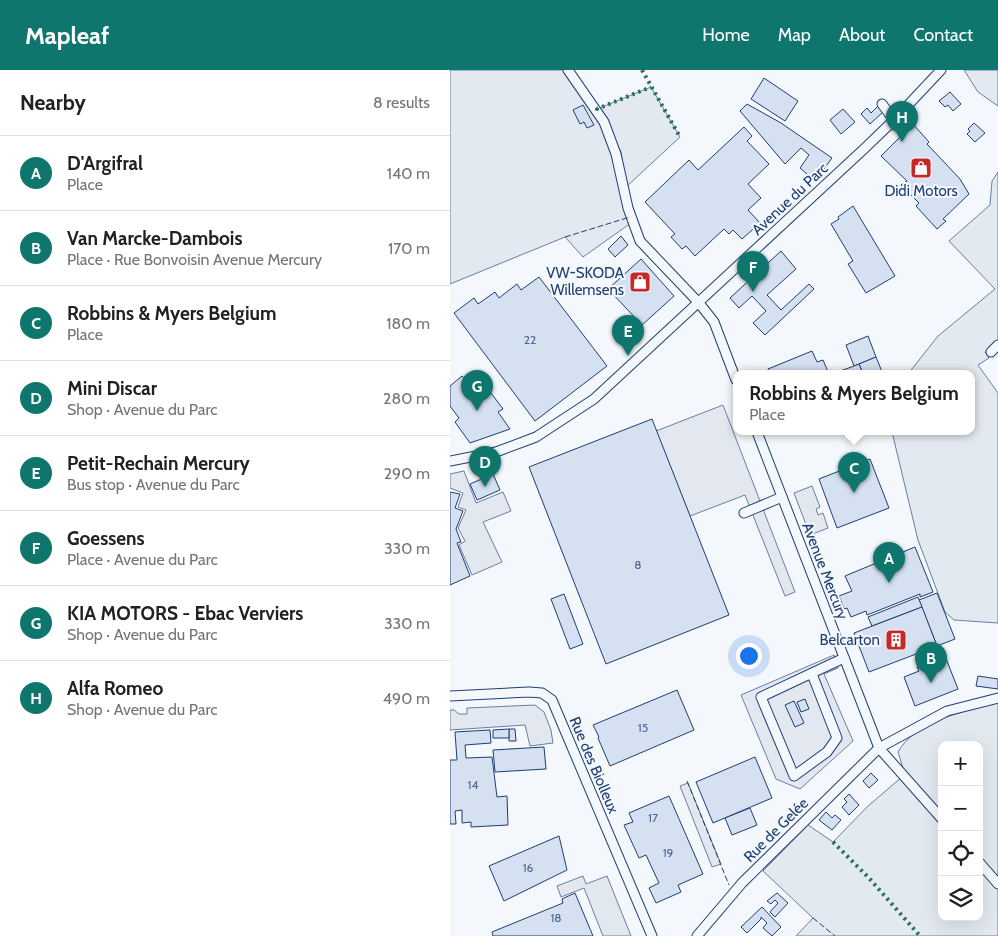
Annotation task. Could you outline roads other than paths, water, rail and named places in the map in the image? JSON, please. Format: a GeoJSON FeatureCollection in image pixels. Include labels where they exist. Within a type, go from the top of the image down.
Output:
{"type":"FeatureCollection","features":[{"type":"Feature","properties":{"kind":"street"},"geometry":{"type":"LineString","coordinates":[[568,70],[604,122],[616,154],[628,208],[640,242],[700,303],[714,322],[733,372]]}},
{"type":"Feature","properties":{"kind":"street","name":"Avenue du Parc"},"geometry":{"type":"LineString","coordinates":[[450,461],[496,452],[536,438],[594,399],[700,303],[894,120],[941,70]]}},
{"type":"Feature","properties":{"kind":"street"},"geometry":{"type":"LineString","coordinates":[[882,104],[894,120]]}},
{"type":"Feature","properties":{"kind":"street"},"geometry":{"type":"LineString","coordinates":[[991,352],[998,344]]}},
{"type":"Feature","properties":{"kind":"street","name":"Avenue Mercury"},"geometry":{"type":"LineString","coordinates":[[758,435],[879,748]]}},
{"type":"Feature","properties":{"kind":"street"},"geometry":{"type":"LineString","coordinates":[[744,513],[782,497]]}},
{"type":"Feature","properties":{"kind":"street"},"geometry":{"type":"LineString","coordinates":[[812,674],[837,738],[827,752],[794,776],[761,697],[844,658]]}},
{"type":"Feature","properties":{"kind":"street","name":"Rue des Biolleux"},"geometry":{"type":"LineString","coordinates":[[450,696],[530,692],[542,693],[552,700],[652,936]]}},
{"type":"Feature","properties":{"kind":"street","name":"Rue de Gelée"},"geometry":{"type":"LineString","coordinates":[[698,936],[742,883],[879,748],[947,711],[998,698]]}},
{"type":"Feature","properties":{"kind":"street"},"geometry":{"type":"LineString","coordinates":[[879,748],[938,814]]}},
{"type":"Feature","properties":{"kind":"street"},"geometry":{"type":"LineString","coordinates":[[983,867],[998,884]]}},
{"type":"Feature","properties":{"kind":"place","name":"Alfa Romeo"},"geometry":{"type":"Point","coordinates":[902,142]}},
{"type":"Feature","properties":{"kind":"place","name":"Didi Motors"},"geometry":{"type":"Point","coordinates":[921,168]}},
{"type":"Feature","properties":{"kind":"place","name":"VW-SKODA Willemsens"},"geometry":{"type":"Point","coordinates":[640,282]}},
{"type":"Feature","properties":{"kind":"place","name":"Goessens"},"geometry":{"type":"Point","coordinates":[753,292]}},
{"type":"Feature","properties":{"kind":"place","name":"Petit-Rechain Mercury"},"geometry":{"type":"Point","coordinates":[628,356]}},
{"type":"Feature","properties":{"kind":"place","name":"KIA MOTORS - Ebac Verviers"},"geometry":{"type":"Point","coordinates":[477,411]}},
{"type":"Feature","properties":{"kind":"place","name":"Mini Discar"},"geometry":{"type":"Point","coordinates":[485,487]}},
{"type":"Feature","properties":{"kind":"place","name":"Robbins & Myers Belgium"},"geometry":{"type":"Point","coordinates":[854,493]}},
{"type":"Feature","properties":{"kind":"place","name":"D'Argifral"},"geometry":{"type":"Point","coordinates":[889,583]}},
{"type":"Feature","properties":{"kind":"place","name":"Belcarton"},"geometry":{"type":"Point","coordinates":[896,640]}},
{"type":"Feature","properties":{"kind":"place","name":"Van Marcke-Dambois"},"geometry":{"type":"Point","coordinates":[931,683]}}]}
